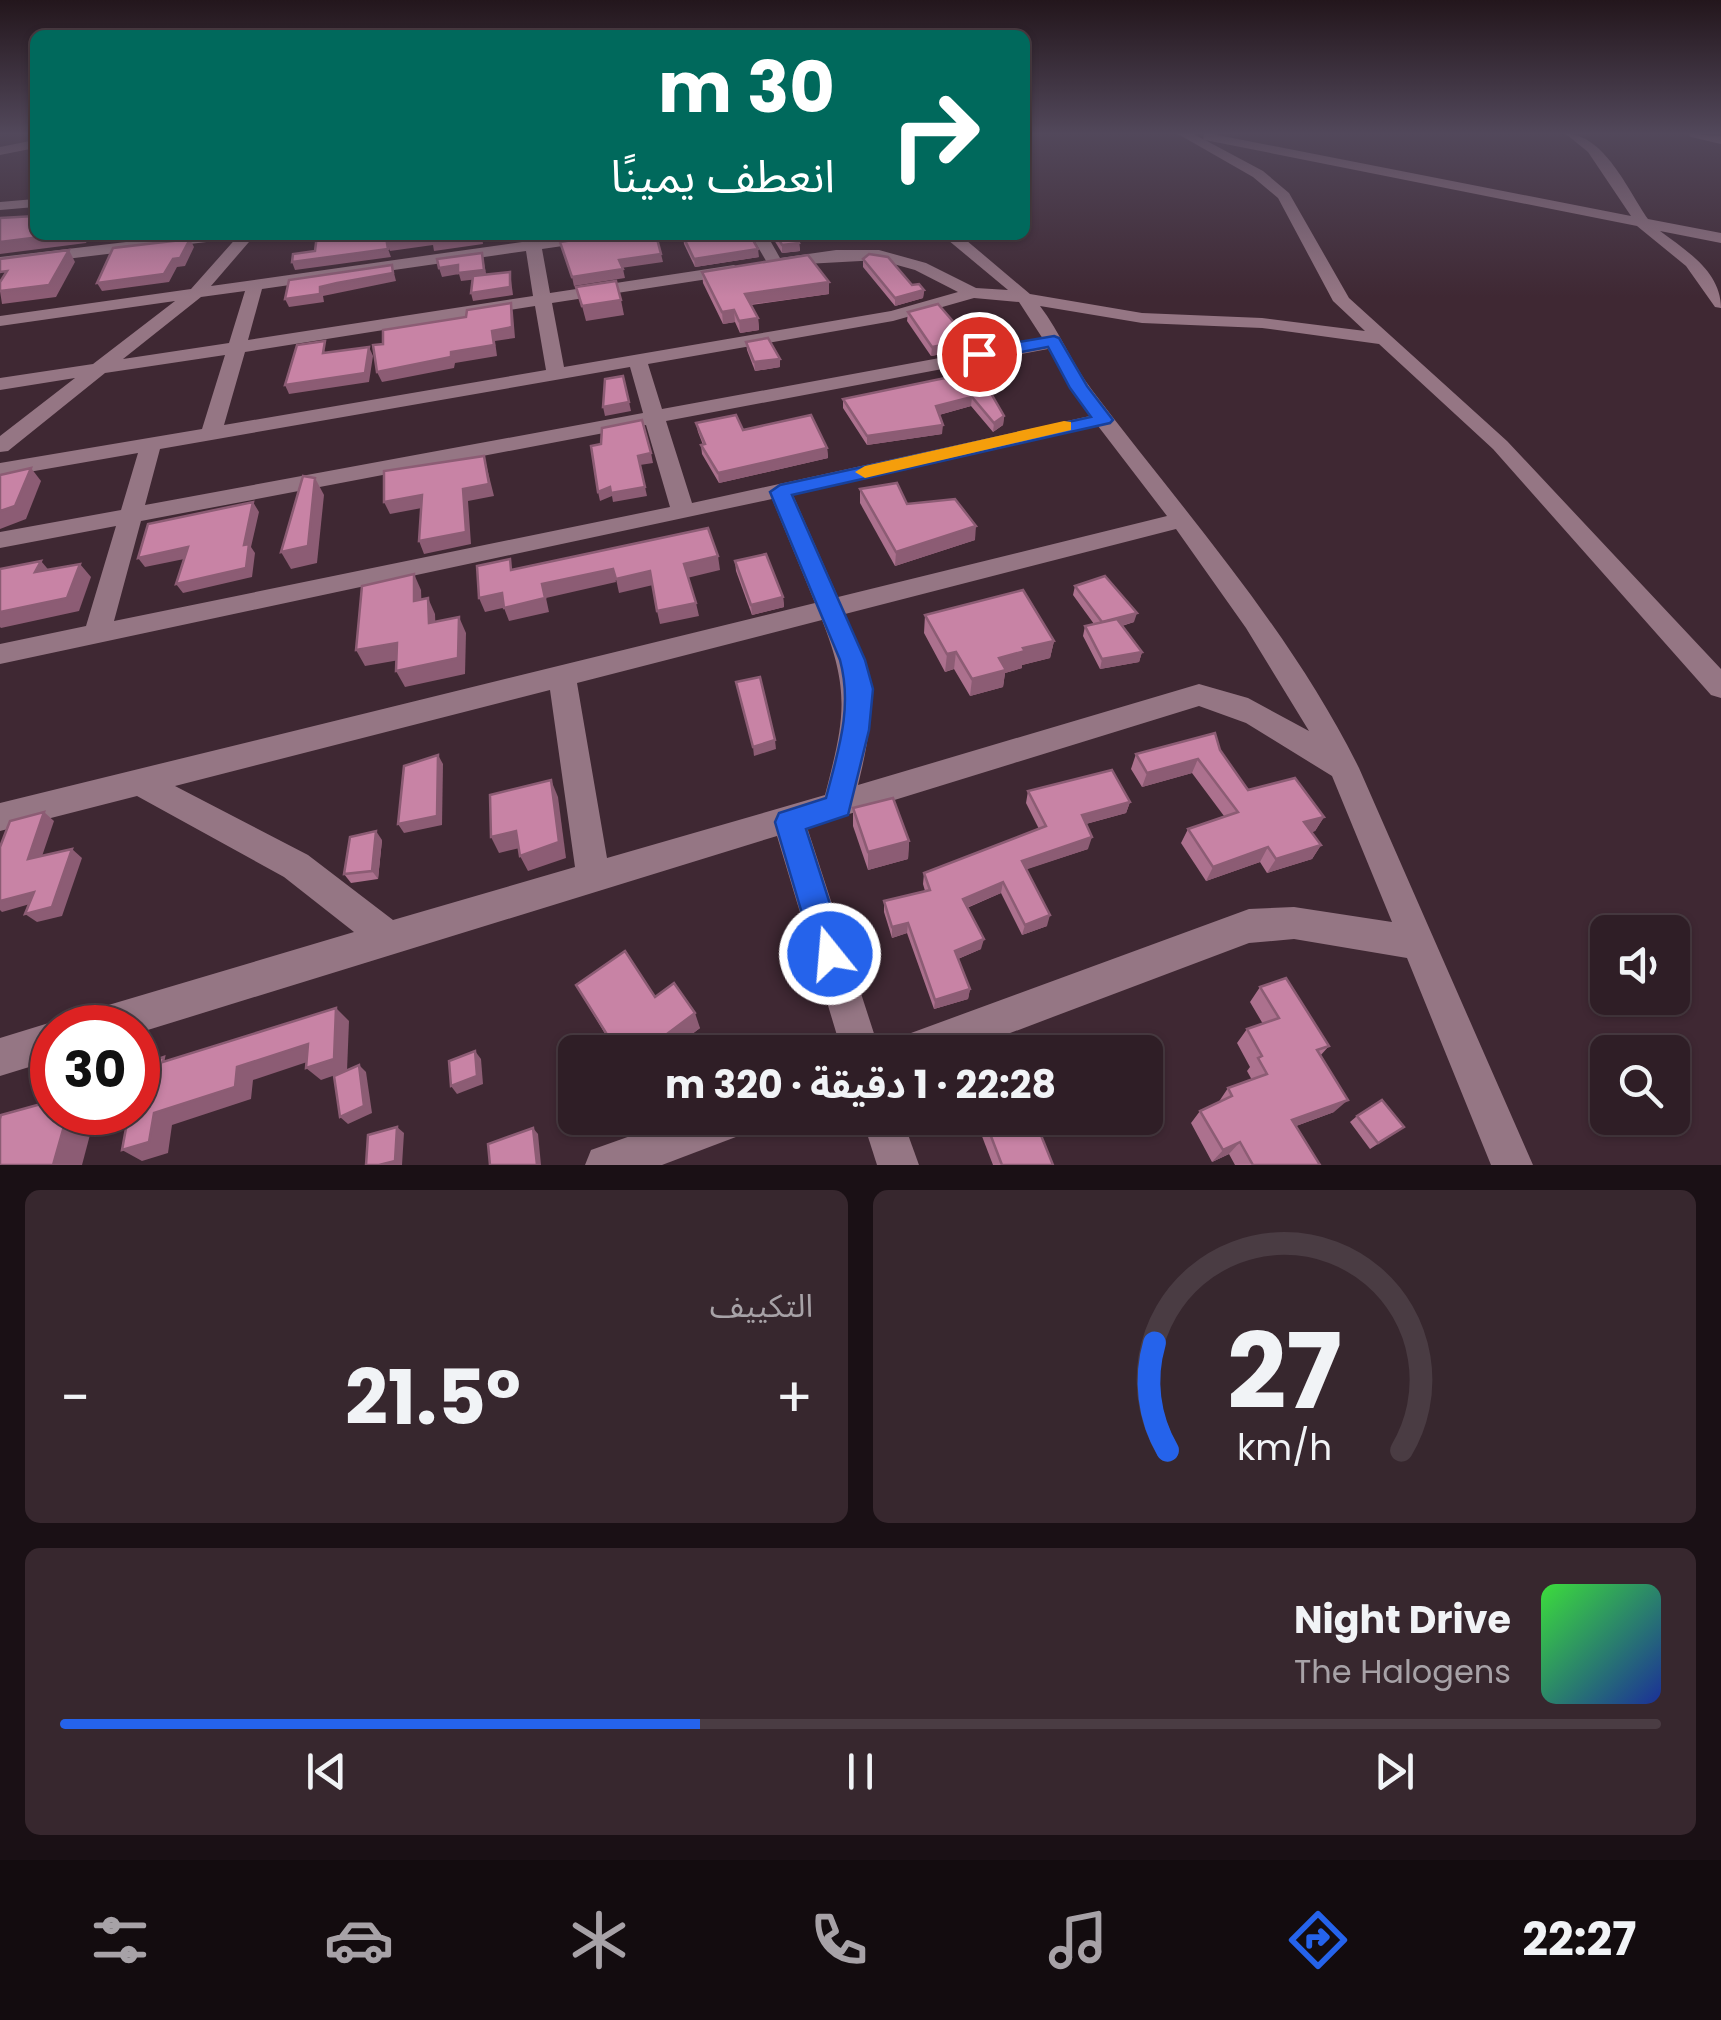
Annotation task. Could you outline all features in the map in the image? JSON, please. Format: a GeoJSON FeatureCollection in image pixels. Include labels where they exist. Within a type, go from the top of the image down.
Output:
{"type":"FeatureCollection","features":[{"type":"Feature","properties":{"kind":"street"},"geometry":{"type":"LineString","coordinates":[[1275,188],[1284,196],[1333,288],[1381,340],[1500,445],[1721,687]]}},
{"type":"Feature","properties":{"kind":"street"},"geometry":{"type":"LineString","coordinates":[[1460,188],[1721,238]]}},
{"type":"Feature","properties":{"kind":"street"},"geometry":{"type":"LineString","coordinates":[[1620,188],[1645,226],[1692,262],[1721,303]]}},
{"type":"Feature","properties":{"kind":"street"},"geometry":{"type":"LineString","coordinates":[[0,206],[30,204]]}},
{"type":"Feature","properties":{"kind":"street"},"geometry":{"type":"LineString","coordinates":[[55,254],[65,240]]}},
{"type":"Feature","properties":{"kind":"street"},"geometry":{"type":"LineString","coordinates":[[0,262],[179,240]]}},
{"type":"Feature","properties":{"kind":"street"},"geometry":{"type":"LineString","coordinates":[[0,446],[196,294],[243,240]]}},
{"type":"Feature","properties":{"kind":"street"},"geometry":{"type":"LineString","coordinates":[[0,321],[568,240]]}},
{"type":"Feature","properties":{"kind":"street"},"geometry":{"type":"LineString","coordinates":[[762,240],[776,263]]}},
{"type":"Feature","properties":{"kind":"street"},"geometry":{"type":"LineString","coordinates":[[956,240],[1023,296],[1079,388],[1272,640],[1344,768],[1512,1165]]}},
{"type":"Feature","properties":{"kind":"street"},"geometry":{"type":"LineString","coordinates":[[533,245],[556,375]]}},
{"type":"Feature","properties":{"kind":"street"},"geometry":{"type":"LineString","coordinates":[[0,384],[869,251],[914,263],[973,293]]}},
{"type":"Feature","properties":{"kind":"street"},"geometry":{"type":"LineString","coordinates":[[212,433],[255,285]]}},
{"type":"Feature","properties":{"kind":"street"},"geometry":{"type":"LineString","coordinates":[[0,470],[893,316],[973,293],[1023,296],[1142,318],[1262,322],[1381,340]]}},
{"type":"Feature","properties":{"kind":"street"},"geometry":{"type":"LineString","coordinates":[[0,540],[1054,342]]}},
{"type":"Feature","properties":{"kind":"street"},"geometry":{"type":"LineString","coordinates":[[637,360],[683,512]]}},
{"type":"Feature","properties":{"kind":"street"},"geometry":{"type":"LineString","coordinates":[[0,654],[780,492],[1103,420]]}},
{"type":"Feature","properties":{"kind":"street"},"geometry":{"type":"LineString","coordinates":[[97,633],[151,444]]}},
{"type":"Feature","properties":{"kind":"street"},"geometry":{"type":"LineString","coordinates":[[780,492],[860,689],[856,730],[838,806]]}},
{"type":"Feature","properties":{"kind":"street"},"geometry":{"type":"LineString","coordinates":[[0,817],[1182,520]]}},
{"type":"Feature","properties":{"kind":"street"},"geometry":{"type":"LineString","coordinates":[[562,678],[594,880]]}},
{"type":"Feature","properties":{"kind":"street"},"geometry":{"type":"LineString","coordinates":[[160,1008],[388,937],[789,822],[1199,695],[1224,699],[1243,708],[1344,768]]}},
{"type":"Feature","properties":{"kind":"street"},"geometry":{"type":"LineString","coordinates":[[140,782],[296,866],[388,937]]}},
{"type":"Feature","properties":{"kind":"street"},"geometry":{"type":"LineString","coordinates":[[789,822],[856,1035]]}},
{"type":"Feature","properties":{"kind":"street"},"geometry":{"type":"LineString","coordinates":[[957,1035],[1249,926],[1294,923],[1419,943]]}},
{"type":"Feature","properties":{"kind":"street"},"geometry":{"type":"LineString","coordinates":[[0,1057],[30,1048]]}},
{"type":"Feature","properties":{"kind":"street"},"geometry":{"type":"LineString","coordinates":[[606,1165],[688,1135]]}},
{"type":"Feature","properties":{"kind":"street"},"geometry":{"type":"LineString","coordinates":[[888,1135],[898,1165]]}},
{"type":"Feature","properties":{"kind":"building"},"geometry":{"type":"Polygon","coordinates":[[[30,216],[30,238],[0,242],[0,218],[30,216]]]}},
{"type":"Feature","properties":{"kind":"building"},"geometry":{"type":"Polygon","coordinates":[[[189,240],[180,258],[173,259],[164,274],[97,283],[113,248],[189,240]]]}},
{"type":"Feature","properties":{"kind":"building"},"geometry":{"type":"Polygon","coordinates":[[[316,240],[408,240],[387,243],[388,249],[292,262],[293,254],[315,251],[316,240]]]}},
{"type":"Feature","properties":{"kind":"building"},"geometry":{"type":"Polygon","coordinates":[[[657,240],[661,254],[619,260],[623,269],[572,277],[560,242],[657,240]]]}},
{"type":"Feature","properties":{"kind":"building"},"geometry":{"type":"Polygon","coordinates":[[[685,240],[753,240],[758,249],[694,259],[685,240]]]}},
{"type":"Feature","properties":{"kind":"building"},"geometry":{"type":"Polygon","coordinates":[[[779,240],[799,243],[782,245],[779,240]]]}},
{"type":"Feature","properties":{"kind":"building"},"geometry":{"type":"Polygon","coordinates":[[[69,250],[49,285],[0,291],[7,271],[0,272],[0,259],[69,250]]]}},
{"type":"Feature","properties":{"kind":"building"},"geometry":{"type":"Polygon","coordinates":[[[482,253],[484,270],[458,273],[458,265],[439,268],[437,259],[482,253]]]}},
{"type":"Feature","properties":{"kind":"building"},"geometry":{"type":"Polygon","coordinates":[[[869,254],[888,257],[912,285],[919,284],[924,290],[895,298],[863,259],[869,254]]]}},
{"type":"Feature","properties":{"kind":"building"},"geometry":{"type":"Polygon","coordinates":[[[808,255],[829,282],[745,294],[758,318],[739,321],[734,310],[722,312],[702,272],[808,255]]]}},
{"type":"Feature","properties":{"kind":"building"},"geometry":{"type":"Polygon","coordinates":[[[392,265],[393,273],[320,287],[320,294],[285,299],[289,280],[392,265]]]}},
{"type":"Feature","properties":{"kind":"building"},"geometry":{"type":"Polygon","coordinates":[[[510,272],[510,287],[471,293],[473,276],[510,272]]]}},
{"type":"Feature","properties":{"kind":"building"},"geometry":{"type":"Polygon","coordinates":[[[616,281],[621,300],[582,306],[576,287],[616,281]]]}},
{"type":"Feature","properties":{"kind":"building"},"geometry":{"type":"Polygon","coordinates":[[[511,303],[512,327],[492,331],[494,345],[377,372],[373,345],[383,344],[383,330],[466,317],[467,310],[511,303]]]}},
{"type":"Feature","properties":{"kind":"building"},"geometry":{"type":"Polygon","coordinates":[[[938,304],[969,340],[932,347],[908,312],[938,304]]]}},
{"type":"Feature","properties":{"kind":"building"},"geometry":{"type":"Polygon","coordinates":[[[768,338],[780,359],[754,362],[746,342],[768,338]]]}},
{"type":"Feature","properties":{"kind":"building"},"geometry":{"type":"Polygon","coordinates":[[[325,341],[323,353],[369,347],[365,373],[285,385],[297,345],[325,341]]]}},
{"type":"Feature","properties":{"kind":"building"},"geometry":{"type":"Polygon","coordinates":[[[982,357],[1001,380],[985,383],[1004,416],[994,423],[972,397],[936,406],[943,425],[867,436],[843,399],[955,376],[945,364],[982,357]]]}},
{"type":"Feature","properties":{"kind":"building"},"geometry":{"type":"Polygon","coordinates":[[[623,376],[629,402],[603,407],[605,379],[623,376]]]}},
{"type":"Feature","properties":{"kind":"building"},"geometry":{"type":"Polygon","coordinates":[[[736,415],[743,430],[811,415],[827,448],[718,473],[701,445],[705,444],[696,423],[736,415]]]}},
{"type":"Feature","properties":{"kind":"building"},"geometry":{"type":"Polygon","coordinates":[[[642,420],[651,453],[638,456],[645,487],[611,493],[610,487],[598,492],[591,446],[601,444],[602,428],[642,420]]]}},
{"type":"Feature","properties":{"kind":"building"},"geometry":{"type":"Polygon","coordinates":[[[484,456],[489,484],[463,489],[466,532],[419,541],[422,495],[384,502],[384,471],[484,456]]]}},
{"type":"Feature","properties":{"kind":"building"},"geometry":{"type":"Polygon","coordinates":[[[31,468],[15,506],[0,511],[0,475],[31,468]]]}},
{"type":"Feature","properties":{"kind":"building"},"geometry":{"type":"Polygon","coordinates":[[[303,476],[315,478],[308,546],[281,552],[303,476]]]}},
{"type":"Feature","properties":{"kind":"building"},"geometry":{"type":"Polygon","coordinates":[[[897,483],[907,504],[955,499],[976,526],[896,552],[860,489],[897,483]]]}},
{"type":"Feature","properties":{"kind":"building"},"geometry":{"type":"Polygon","coordinates":[[[253,502],[244,545],[249,544],[246,568],[176,584],[188,547],[138,558],[148,524],[253,502]]]}},
{"type":"Feature","properties":{"kind":"building"},"geometry":{"type":"Polygon","coordinates":[[[708,528],[718,556],[684,564],[696,603],[657,611],[650,571],[616,579],[613,569],[542,584],[545,598],[504,608],[502,593],[479,598],[477,566],[510,559],[511,570],[708,528]]]}},
{"type":"Feature","properties":{"kind":"building"},"geometry":{"type":"Polygon","coordinates":[[[766,554],[783,597],[751,605],[735,561],[766,554]]]}},
{"type":"Feature","properties":{"kind":"building"},"geometry":{"type":"Polygon","coordinates":[[[41,561],[35,572],[80,564],[67,598],[0,612],[0,569],[41,561]]]}},
{"type":"Feature","properties":{"kind":"building"},"geometry":{"type":"Polygon","coordinates":[[[414,574],[414,601],[428,598],[429,623],[459,617],[458,658],[396,671],[397,643],[356,650],[362,586],[414,574]]]}},
{"type":"Feature","properties":{"kind":"building"},"geometry":{"type":"Polygon","coordinates":[[[1105,576],[1137,613],[1102,622],[1075,586],[1105,576]]]}},
{"type":"Feature","properties":{"kind":"building"},"geometry":{"type":"Polygon","coordinates":[[[1023,590],[1054,641],[999,658],[1006,670],[972,679],[956,652],[947,654],[925,615],[1023,590]]]}},
{"type":"Feature","properties":{"kind":"building"},"geometry":{"type":"Polygon","coordinates":[[[1117,619],[1142,652],[1102,659],[1085,626],[1117,619]]]}},
{"type":"Feature","properties":{"kind":"building"},"geometry":{"type":"Polygon","coordinates":[[[760,677],[775,740],[753,747],[736,682],[760,677]]]}},
{"type":"Feature","properties":{"kind":"building"},"geometry":{"type":"Polygon","coordinates":[[[1215,733],[1220,750],[1248,790],[1295,778],[1324,817],[1304,822],[1321,845],[1276,859],[1268,847],[1213,867],[1188,829],[1238,812],[1198,759],[1147,773],[1136,754],[1215,733]]]}},
{"type":"Feature","properties":{"kind":"building"},"geometry":{"type":"Polygon","coordinates":[[[438,755],[437,816],[398,824],[404,766],[438,755]]]}},
{"type":"Feature","properties":{"kind":"building"},"geometry":{"type":"Polygon","coordinates":[[[1112,770],[1130,802],[1082,815],[1092,837],[1022,861],[1050,915],[1025,925],[1003,882],[963,899],[984,939],[955,951],[970,989],[935,1000],[908,923],[892,927],[884,901],[930,890],[924,873],[1046,826],[1028,791],[1112,770]]]}},
{"type":"Feature","properties":{"kind":"building"},"geometry":{"type":"Polygon","coordinates":[[[551,780],[559,842],[520,856],[516,831],[491,837],[490,795],[551,780]]]}},
{"type":"Feature","properties":{"kind":"building"},"geometry":{"type":"Polygon","coordinates":[[[893,798],[909,841],[868,852],[853,808],[893,798]]]}},
{"type":"Feature","properties":{"kind":"building"},"geometry":{"type":"Polygon","coordinates":[[[44,812],[28,859],[72,849],[52,907],[25,914],[34,892],[0,901],[0,847],[10,821],[44,812]]]}},
{"type":"Feature","properties":{"kind":"building"},"geometry":{"type":"Polygon","coordinates":[[[376,831],[372,871],[344,874],[350,837],[376,831]]]}},
{"type":"Feature","properties":{"kind":"building"},"geometry":{"type":"Polygon","coordinates":[[[625,951],[655,997],[674,983],[695,1013],[666,1035],[607,1035],[576,985],[625,951]]]}},
{"type":"Feature","properties":{"kind":"building"},"geometry":{"type":"Polygon","coordinates":[[[1286,978],[1329,1046],[1317,1050],[1348,1100],[1292,1120],[1320,1165],[1253,1165],[1240,1142],[1223,1150],[1200,1111],[1232,1096],[1228,1088],[1267,1074],[1247,1029],[1279,1018],[1260,987],[1286,978]]]}},
{"type":"Feature","properties":{"kind":"building"},"geometry":{"type":"Polygon","coordinates":[[[336,1008],[334,1059],[306,1068],[308,1044],[237,1067],[235,1087],[160,1111],[160,1058],[164,1057],[163,1062],[336,1008]]]}},
{"type":"Feature","properties":{"kind":"building"},"geometry":{"type":"Polygon","coordinates":[[[475,1051],[477,1076],[451,1086],[449,1061],[475,1051]]]}},
{"type":"Feature","properties":{"kind":"building"},"geometry":{"type":"Polygon","coordinates":[[[359,1065],[364,1106],[340,1117],[334,1076],[359,1065]]]}},
{"type":"Feature","properties":{"kind":"building"},"geometry":{"type":"Polygon","coordinates":[[[1382,1100],[1404,1127],[1378,1143],[1357,1116],[1382,1100]]]}},
{"type":"Feature","properties":{"kind":"building"},"geometry":{"type":"Polygon","coordinates":[[[30,1107],[30,1135],[61,1135],[53,1165],[0,1165],[1,1115],[30,1107]]]}},
{"type":"Feature","properties":{"kind":"building"},"geometry":{"type":"Polygon","coordinates":[[[397,1127],[395,1161],[366,1165],[368,1135],[397,1127]]]}},
{"type":"Feature","properties":{"kind":"building"},"geometry":{"type":"Polygon","coordinates":[[[533,1128],[537,1165],[490,1165],[488,1144],[533,1128]]]}},
{"type":"Feature","properties":{"kind":"building"},"geometry":{"type":"Polygon","coordinates":[[[125,1135],[150,1135],[149,1142],[122,1150],[125,1135]]]}},
{"type":"Feature","properties":{"kind":"building"},"geometry":{"type":"Polygon","coordinates":[[[991,1135],[1041,1135],[1053,1165],[1002,1165],[991,1135]]]}},
{"type":"Feature","properties":{"kind":"slow traffic"},"geometry":{"type":"LineString","coordinates":[[865,472],[1064,426]]}},
{"type":"Feature","properties":{"kind":"route"},"geometry":{"type":"LineString","coordinates":[[830,954],[789,822],[838,806],[856,730],[860,689],[852,660],[780,492],[1103,420],[1079,388],[1054,342],[979,354]]}}]}
